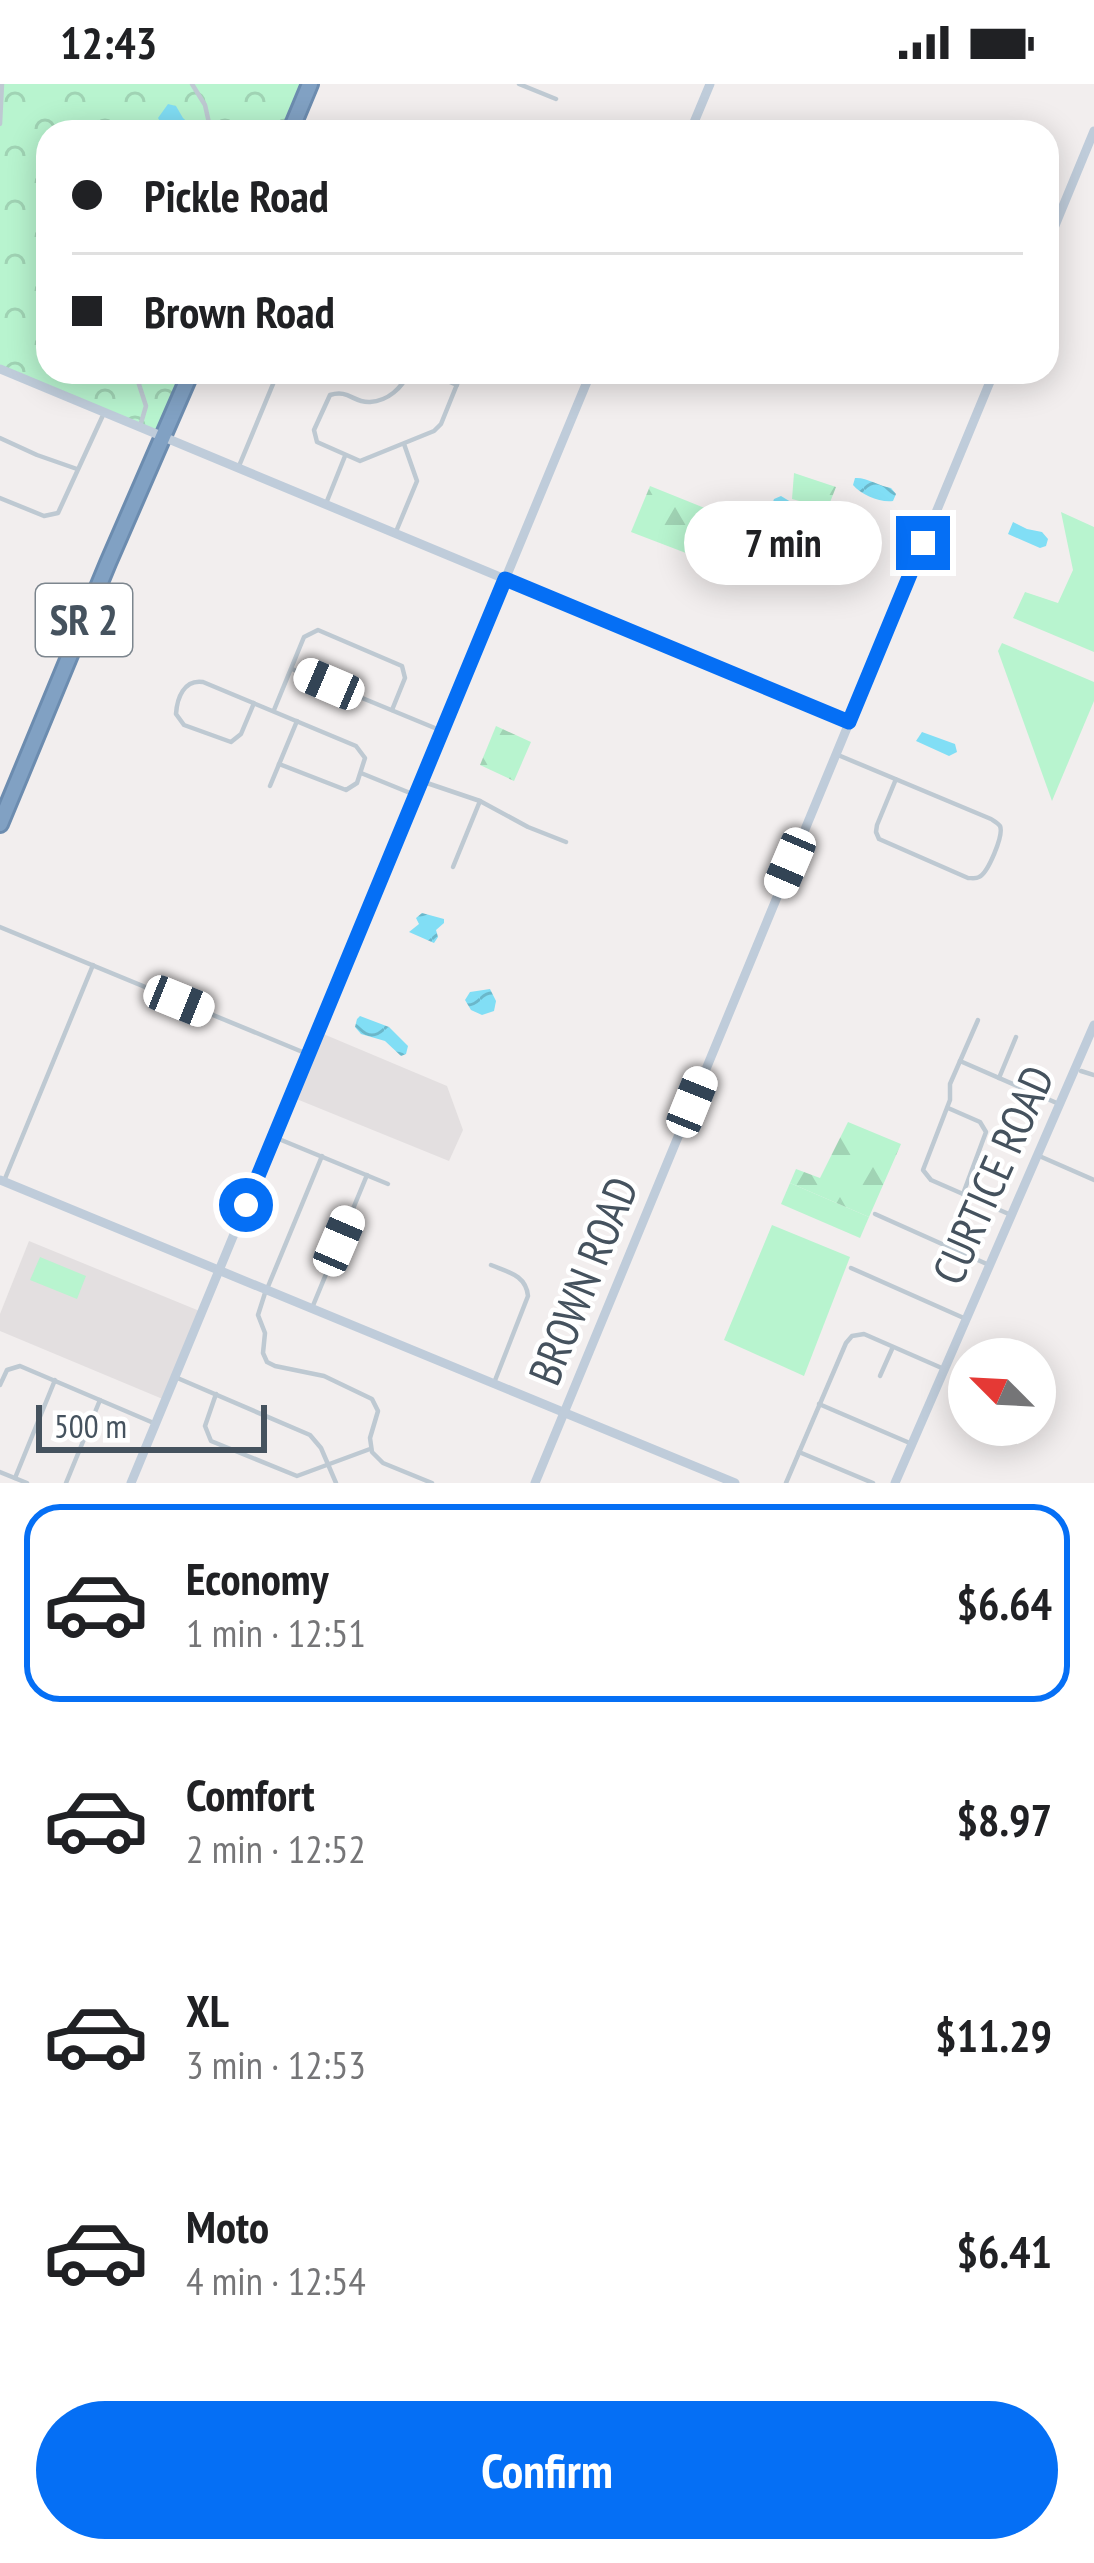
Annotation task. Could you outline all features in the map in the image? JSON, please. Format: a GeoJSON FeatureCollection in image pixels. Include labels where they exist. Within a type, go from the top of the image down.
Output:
{"type":"FeatureCollection","features":[{"type":"Feature","properties":{"kind":"highway"},"geometry":{"type":"LineString","coordinates":[[295,120],[310,84]]}},
{"type":"Feature","properties":{"kind":"highway","name":"SR 2"},"geometry":{"type":"LineString","coordinates":[[0,824],[186,384]]}},
{"type":"Feature","properties":{"kind":"street"},"geometry":{"type":"LineString","coordinates":[[0,124],[2,84]]}},
{"type":"Feature","properties":{"kind":"street"},"geometry":{"type":"LineString","coordinates":[[192,84],[209,120]]}},
{"type":"Feature","properties":{"kind":"street"},"geometry":{"type":"LineString","coordinates":[[519,84],[556,99]]}},
{"type":"Feature","properties":{"kind":"street"},"geometry":{"type":"LineString","coordinates":[[695,120],[710,84]]}},
{"type":"Feature","properties":{"kind":"street"},"geometry":{"type":"LineString","coordinates":[[1059,216],[1094,131]]}},
{"type":"Feature","properties":{"kind":"street"},"geometry":{"type":"LineString","coordinates":[[0,369],[849,722]]}},
{"type":"Feature","properties":{"kind":"street"},"geometry":{"type":"LineString","coordinates":[[139,384],[146,406],[139,428]]}},
{"type":"Feature","properties":{"kind":"street"},"geometry":{"type":"LineString","coordinates":[[238,468],[273,384]]}},
{"type":"Feature","properties":{"kind":"street"},"geometry":{"type":"LineString","coordinates":[[403,384],[374,401],[339,392],[327,398],[315,438],[322,446],[361,460],[439,428],[457,385]]}},
{"type":"Feature","properties":{"kind":"street"},"geometry":{"type":"LineString","coordinates":[[131,1483],[585,384]]}},
{"type":"Feature","properties":{"kind":"street","name":"BROWN ROAD"},"geometry":{"type":"LineString","coordinates":[[535,1483],[989,384]]}},
{"type":"Feature","properties":{"kind":"street"},"geometry":{"type":"LineString","coordinates":[[0,498],[51,516],[61,509],[104,413]]}},
{"type":"Feature","properties":{"kind":"street"},"geometry":{"type":"LineString","coordinates":[[0,438],[77,469]]}},
{"type":"Feature","properties":{"kind":"street"},"geometry":{"type":"LineString","coordinates":[[395,533],[417,481],[404,443]]}},
{"type":"Feature","properties":{"kind":"street"},"geometry":{"type":"LineString","coordinates":[[325,504],[345,456]]}},
{"type":"Feature","properties":{"kind":"street"},"geometry":{"type":"LineString","coordinates":[[274,712],[304,637],[323,631],[402,666],[405,679],[392,710]]}},
{"type":"Feature","properties":{"kind":"street"},"geometry":{"type":"LineString","coordinates":[[291,668],[442,731]]}},
{"type":"Feature","properties":{"kind":"street"},"geometry":{"type":"LineString","coordinates":[[254,704],[240,736],[228,742],[180,722],[176,711],[187,685],[198,681],[274,712],[361,749],[365,761],[353,787],[343,790],[279,764]]}},
{"type":"Feature","properties":{"kind":"street"},"geometry":{"type":"LineString","coordinates":[[271,786],[297,722]]}},
{"type":"Feature","properties":{"kind":"street"},"geometry":{"type":"LineString","coordinates":[[835,754],[896,779],[991,819],[1000,827],[1000,838],[986,871],[967,878],[879,839],[877,825],[896,779]]}},
{"type":"Feature","properties":{"kind":"street"},"geometry":{"type":"LineString","coordinates":[[361,773],[415,796]]}},
{"type":"Feature","properties":{"kind":"street"},"geometry":{"type":"LineString","coordinates":[[421,781],[480,801],[566,842]]}},
{"type":"Feature","properties":{"kind":"street"},"geometry":{"type":"LineString","coordinates":[[454,867],[480,801]]}},
{"type":"Feature","properties":{"kind":"street"},"geometry":{"type":"LineString","coordinates":[[0,927],[308,1054]]}},
{"type":"Feature","properties":{"kind":"street"},"geometry":{"type":"LineString","coordinates":[[93,965],[2,1181],[735,1483]]}},
{"type":"Feature","properties":{"kind":"street"},"geometry":{"type":"LineString","coordinates":[[977,1020],[950,1084],[947,1108],[923,1170],[928,1179],[1011,1215]]}},
{"type":"Feature","properties":{"kind":"street","name":"CURTICE ROAD"},"geometry":{"type":"LineString","coordinates":[[895,1483],[1094,1025]]}},
{"type":"Feature","properties":{"kind":"street"},"geometry":{"type":"LineString","coordinates":[[999,1078],[1016,1037]]}},
{"type":"Feature","properties":{"kind":"street"},"geometry":{"type":"LineString","coordinates":[[960,1060],[1059,1104]]}},
{"type":"Feature","properties":{"kind":"street"},"geometry":{"type":"LineString","coordinates":[[1081,1071],[1094,1075]]}},
{"type":"Feature","properties":{"kind":"street"},"geometry":{"type":"LineString","coordinates":[[947,1108],[978,1121],[986,1130],[962,1194]]}},
{"type":"Feature","properties":{"kind":"street"},"geometry":{"type":"LineString","coordinates":[[274,1137],[388,1184]]}},
{"type":"Feature","properties":{"kind":"street"},"geometry":{"type":"LineString","coordinates":[[1036,1155],[1094,1180]]}},
{"type":"Feature","properties":{"kind":"street"},"geometry":{"type":"LineString","coordinates":[[322,1156],[258,1316],[265,1333],[263,1353],[275,1366],[320,1374],[372,1399],[378,1407],[370,1449],[379,1460],[433,1483]]}},
{"type":"Feature","properties":{"kind":"street"},"geometry":{"type":"LineString","coordinates":[[311,1308],[367,1175]]}},
{"type":"Feature","properties":{"kind":"street"},"geometry":{"type":"LineString","coordinates":[[874,1214],[989,1265]]}},
{"type":"Feature","properties":{"kind":"street"},"geometry":{"type":"LineString","coordinates":[[491,1265],[521,1279],[529,1296],[494,1383]]}},
{"type":"Feature","properties":{"kind":"street"},"geometry":{"type":"LineString","coordinates":[[851,1268],[966,1318]]}},
{"type":"Feature","properties":{"kind":"street"},"geometry":{"type":"LineString","coordinates":[[786,1483],[853,1335],[864,1334],[944,1369]]}},
{"type":"Feature","properties":{"kind":"street"},"geometry":{"type":"LineString","coordinates":[[880,1376],[893,1347]]}},
{"type":"Feature","properties":{"kind":"street"},"geometry":{"type":"LineString","coordinates":[[0,1384],[11,1367],[20,1366],[156,1424]]}},
{"type":"Feature","properties":{"kind":"street"},"geometry":{"type":"LineString","coordinates":[[175,1377],[310,1435],[336,1483]]}},
{"type":"Feature","properties":{"kind":"street"},"geometry":{"type":"LineString","coordinates":[[15,1478],[55,1380]]}},
{"type":"Feature","properties":{"kind":"street"},"geometry":{"type":"LineString","coordinates":[[217,1394],[205,1424],[209,1439],[282,1475],[305,1476],[370,1449]]}},
{"type":"Feature","properties":{"kind":"street"},"geometry":{"type":"LineString","coordinates":[[66,1483],[100,1399]]}},
{"type":"Feature","properties":{"kind":"street"},"geometry":{"type":"LineString","coordinates":[[819,1404],[912,1444]]}},
{"type":"Feature","properties":{"kind":"street"},"geometry":{"type":"LineString","coordinates":[[799,1452],[874,1483]]}},
{"type":"Feature","properties":{"kind":"street"},"geometry":{"type":"LineString","coordinates":[[0,1472],[27,1483]]}},
{"type":"Feature","properties":{"kind":"shaded area"},"geometry":{"type":"Polygon","coordinates":[[[321,1033],[447,1086],[463,1130],[449,1161],[294,1098],[321,1033]]]}},
{"type":"Feature","properties":{"kind":"shaded area"},"geometry":{"type":"Polygon","coordinates":[[[29,1241],[202,1312],[165,1400],[0,1331],[0,1314],[29,1241]]]}},
{"type":"Feature","properties":{"kind":"green space"},"geometry":{"type":"Polygon","coordinates":[[[0,84],[310,84],[295,120],[36,120],[36,384],[186,384],[163,439],[0,369],[0,84]]]}},
{"type":"Feature","properties":{"kind":"green space"},"geometry":{"type":"Polygon","coordinates":[[[794,473],[836,487],[827,510],[814,512],[792,499],[794,473]]]}},
{"type":"Feature","properties":{"kind":"green space"},"geometry":{"type":"Polygon","coordinates":[[[650,486],[732,519],[712,563],[631,532],[650,486]]]}},
{"type":"Feature","properties":{"kind":"green space"},"geometry":{"type":"Polygon","coordinates":[[[1061,512],[1094,527],[1094,652],[1013,618],[1025,592],[1058,603],[1073,570],[1061,512]]]}},
{"type":"Feature","properties":{"kind":"green space"},"geometry":{"type":"Polygon","coordinates":[[[1002,643],[1094,682],[1094,701],[1052,801],[998,651],[1002,643]]]}},
{"type":"Feature","properties":{"kind":"green space"},"geometry":{"type":"Polygon","coordinates":[[[496,726],[531,742],[514,781],[480,765],[496,726]]]}},
{"type":"Feature","properties":{"kind":"green space"},"geometry":{"type":"Polygon","coordinates":[[[848,1122],[901,1144],[869,1217],[790,1183],[796,1169],[820,1178],[848,1122]]]}},
{"type":"Feature","properties":{"kind":"green space"},"geometry":{"type":"Polygon","coordinates":[[[790,1183],[869,1217],[860,1238],[781,1204],[790,1183]]]}},
{"type":"Feature","properties":{"kind":"green space"},"geometry":{"type":"Polygon","coordinates":[[[772,1225],[850,1257],[804,1376],[724,1340],[772,1225]]]}},
{"type":"Feature","properties":{"kind":"green space"},"geometry":{"type":"Polygon","coordinates":[[[40,1257],[86,1276],[77,1299],[30,1280],[40,1257]]]}},
{"type":"Feature","properties":{"kind":"water"},"geometry":{"type":"Polygon","coordinates":[[[168,104],[176,106],[185,120],[160,120],[168,104]]]}},
{"type":"Feature","properties":{"kind":"water"},"geometry":{"type":"Polygon","coordinates":[[[855,478],[891,488],[896,494],[893,501],[861,492],[853,485],[855,478]]]}},
{"type":"Feature","properties":{"kind":"water"},"geometry":{"type":"Polygon","coordinates":[[[781,496],[814,516],[827,515],[828,521],[813,526],[782,514],[772,505],[781,496]]]}},
{"type":"Feature","properties":{"kind":"water"},"geometry":{"type":"Polygon","coordinates":[[[1013,522],[1042,532],[1048,539],[1046,546],[1040,548],[1008,534],[1013,522]]]}},
{"type":"Feature","properties":{"kind":"water"},"geometry":{"type":"Polygon","coordinates":[[[922,732],[955,744],[957,752],[949,756],[916,741],[922,732]]]}},
{"type":"Feature","properties":{"kind":"water"},"geometry":{"type":"Polygon","coordinates":[[[422,913],[444,919],[434,943],[409,932],[419,924],[416,918],[422,913]]]}},
{"type":"Feature","properties":{"kind":"water"},"geometry":{"type":"Polygon","coordinates":[[[490,989],[496,1001],[494,1011],[482,1015],[471,1010],[465,1000],[470,992],[490,989]]]}},
{"type":"Feature","properties":{"kind":"water"},"geometry":{"type":"Polygon","coordinates":[[[360,1016],[389,1027],[408,1046],[406,1054],[401,1056],[385,1041],[361,1034],[355,1027],[360,1016]]]}},
{"type":"Feature","properties":{"kind":"route"},"geometry":{"type":"LineString","coordinates":[[246,1205],[505,579],[849,722],[923,543]]}}]}
